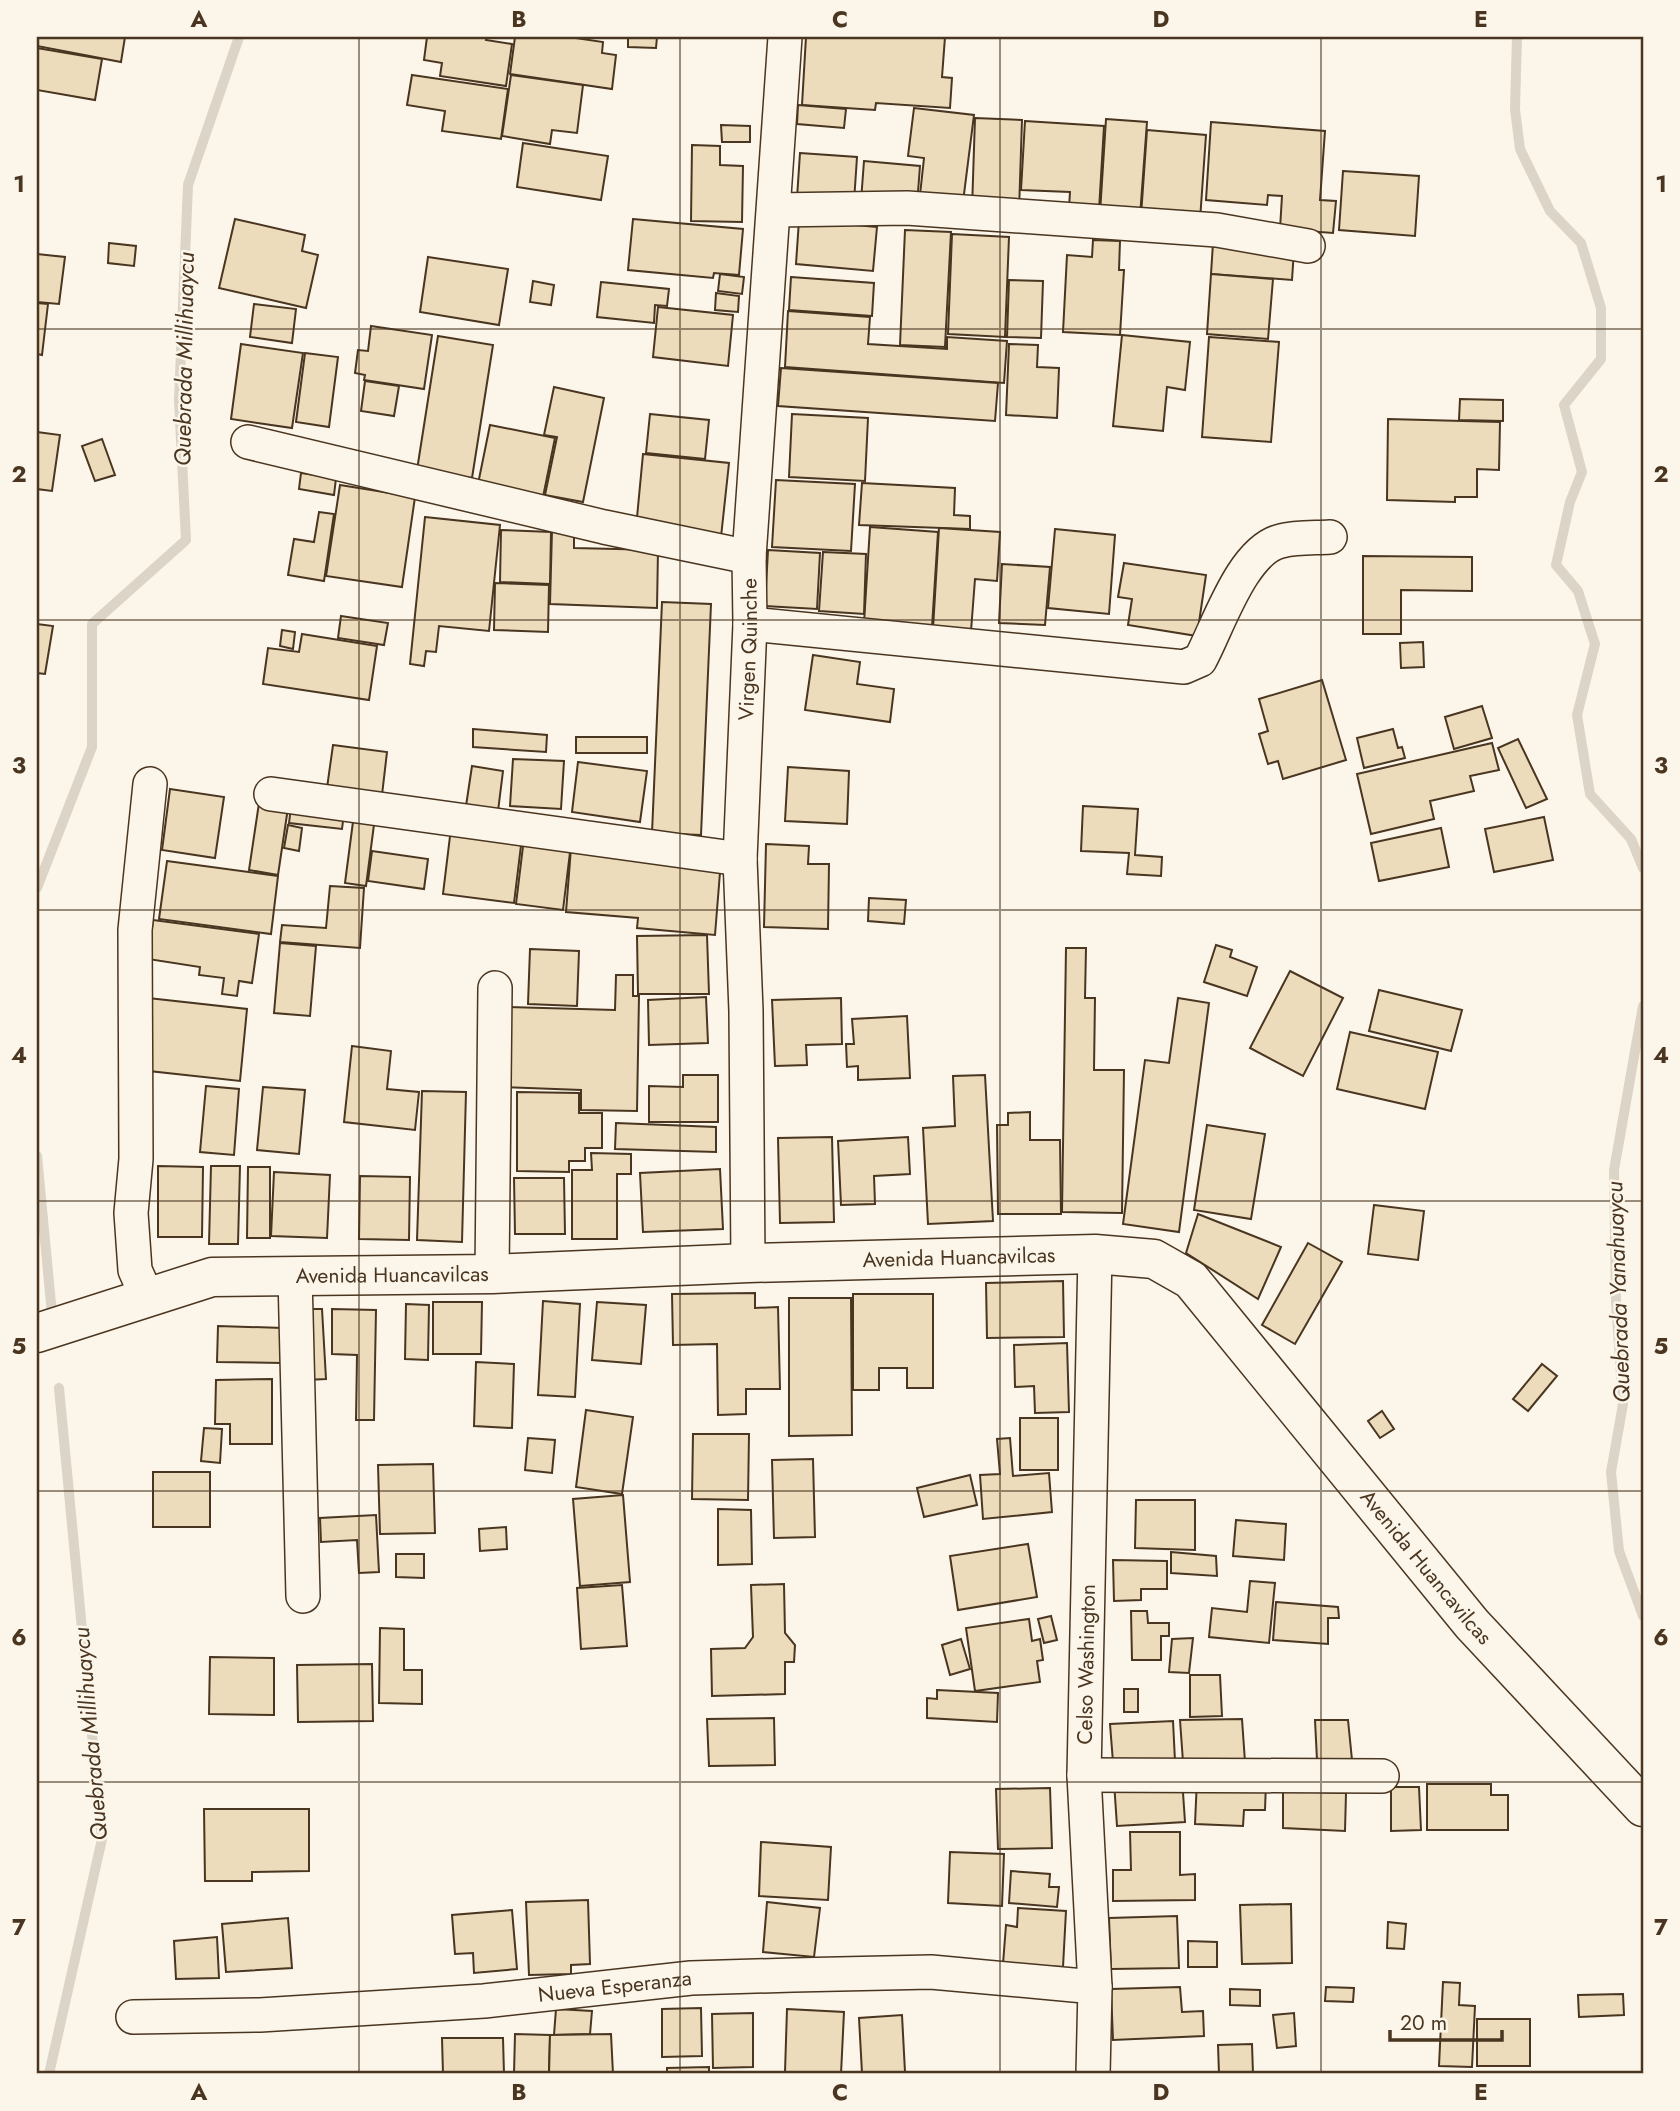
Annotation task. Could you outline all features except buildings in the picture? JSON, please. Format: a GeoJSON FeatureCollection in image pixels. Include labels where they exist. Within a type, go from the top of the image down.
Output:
{"type":"FeatureCollection","features":[{"type":"Feature","properties":{"kind":"street","name":"Virgen Quinche"},"geometry":{"type":"LineString","coordinates":[[748,1263],[746,1011],[740,859],[750,624],[748,557],[785,37]]}},
{"type":"Feature","properties":{"kind":"street"},"geometry":{"type":"LineString","coordinates":[[774,209],[907,208],[1082,220],[1217,230],[1308,246]]}},
{"type":"Feature","properties":{"kind":"street"},"geometry":{"type":"LineString","coordinates":[[248,442],[604,527],[748,557]]}},
{"type":"Feature","properties":{"kind":"street"},"geometry":{"type":"LineString","coordinates":[[750,624],[1184,667],[1200,660],[1240,576],[1266,547],[1280,541],[1330,537]]}},
{"type":"Feature","properties":{"kind":"street"},"geometry":{"type":"LineString","coordinates":[[147,1297],[135,1270],[131,1213],[136,1159],[135,930],[150,784]]}},
{"type":"Feature","properties":{"kind":"street"},"geometry":{"type":"LineString","coordinates":[[271,794],[740,859]]}},
{"type":"Feature","properties":{"kind":"street"},"geometry":{"type":"LineString","coordinates":[[492,1274],[495,988]]}},
{"type":"Feature","properties":{"kind":"street","name":"Avenida Huancavilcas"},"geometry":{"type":"LineString","coordinates":[[37,1333],[212,1277],[492,1274],[748,1263],[1095,1254],[1154,1259],[1191,1280],[1472,1624],[1643,1807]]}},
{"type":"Feature","properties":{"kind":"street","name":"Celso Washington"},"geometry":{"type":"LineString","coordinates":[[1093,2074],[1095,1987],[1084,1775],[1095,1254]]}},
{"type":"Feature","properties":{"kind":"street"},"geometry":{"type":"LineString","coordinates":[[295,1276],[303,1596]]}},
{"type":"Feature","properties":{"kind":"street"},"geometry":{"type":"LineString","coordinates":[[1084,1775],[1382,1776]]}},
{"type":"Feature","properties":{"kind":"street","name":"Nueva Esperanza"},"geometry":{"type":"LineString","coordinates":[[133,2017],[260,2015],[471,2002],[691,1978],[780,1975],[931,1972],[1095,1987]]}},
{"type":"Feature","properties":{"kind":"waterway","name":"Quebrada Millihuaycu"},"geometry":{"type":"LineString","coordinates":[[37,888],[92,747],[92,624],[186,540],[179,400],[188,185],[239,37]]}},
{"type":"Feature","properties":{"kind":"waterway","name":"Quebrada Yanahuaycu"},"geometry":{"type":"LineString","coordinates":[[1517,37],[1515,109],[1520,149],[1550,211],[1581,243],[1601,308],[1601,359],[1564,405],[1582,472],[1570,502],[1556,565],[1578,591],[1595,644],[1577,715],[1590,794],[1631,839],[1643,868]]}},
{"type":"Feature","properties":{"kind":"waterway","name":"Quebrada Yanahuaycu"},"geometry":{"type":"LineString","coordinates":[[1643,1006],[1614,1170],[1616,1302],[1623,1404],[1611,1472],[1619,1551],[1643,1616]]}},
{"type":"Feature","properties":{"kind":"waterway","name":"Quebrada Millihuaycu"},"geometry":{"type":"LineString","coordinates":[[37,1156],[52,1314]]}},
{"type":"Feature","properties":{"kind":"waterway","name":"Quebrada Millihuaycu"},"geometry":{"type":"LineString","coordinates":[[49,2074],[102,1839],[59,1388]]}}]}
